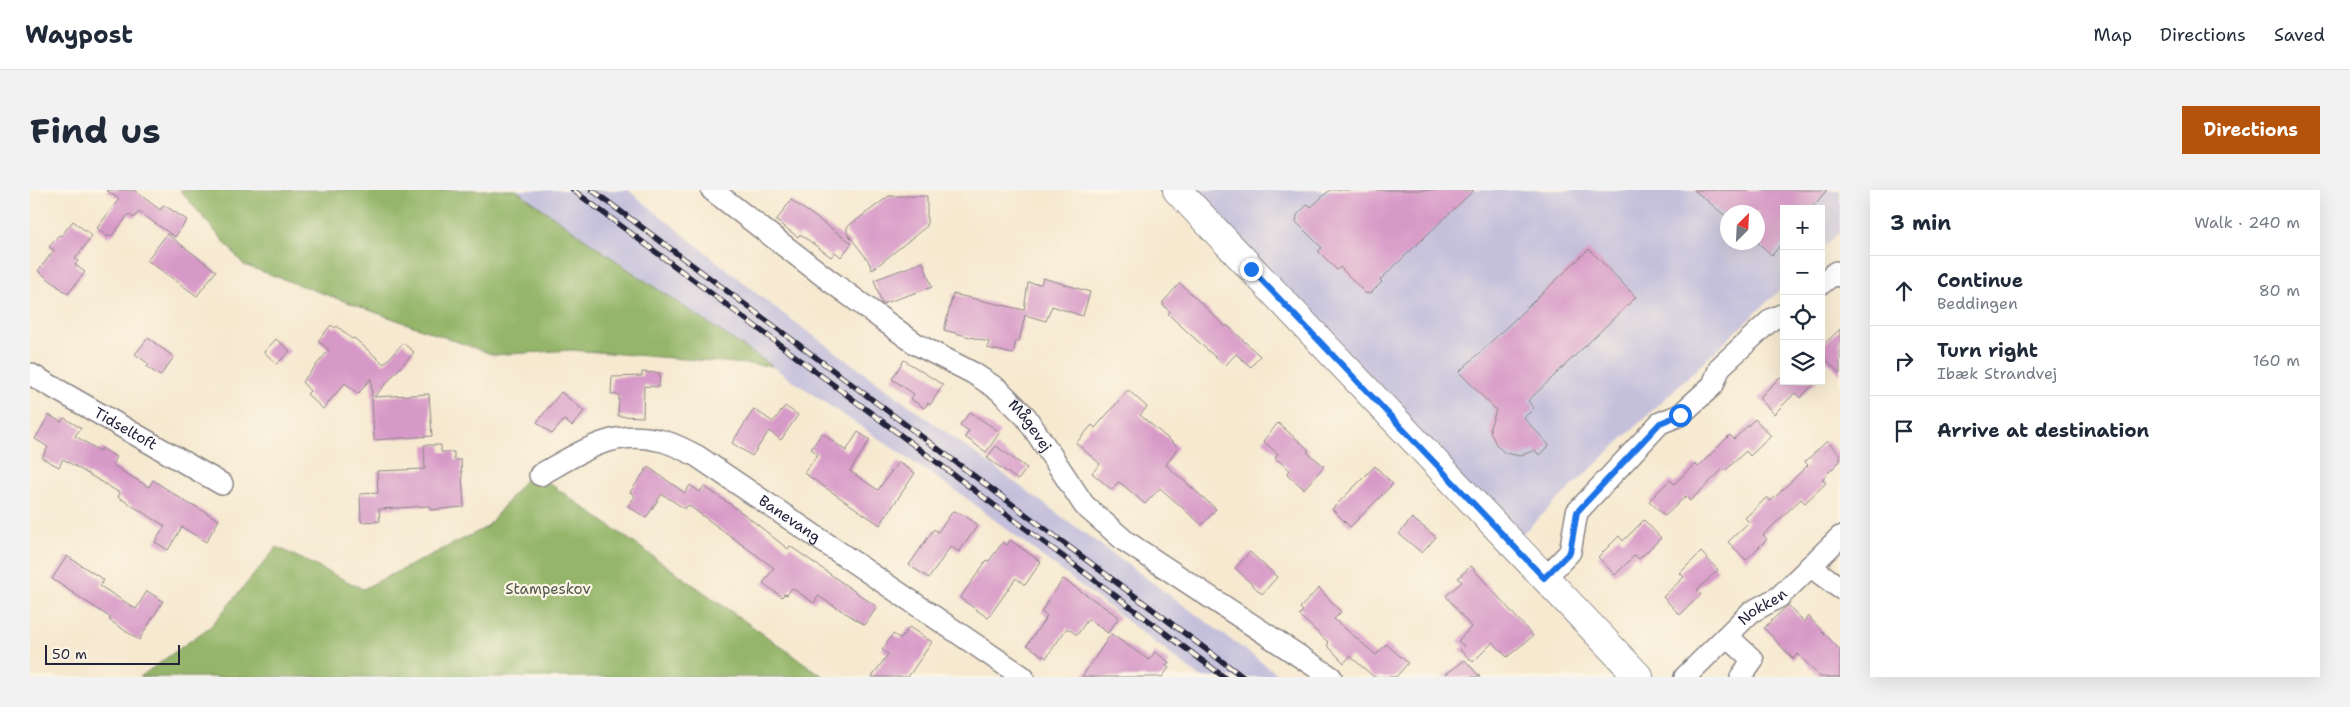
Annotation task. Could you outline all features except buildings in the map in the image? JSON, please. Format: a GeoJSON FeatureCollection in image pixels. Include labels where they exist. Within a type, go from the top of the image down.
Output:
{"type":"FeatureCollection","features":[{"type":"Feature","properties":{"kind":"street","name":"Mågevej"},"geometry":{"type":"LineString","coordinates":[[712,190],[830,281],[916,344],[973,373],[999,390],[1026,416],[1084,505],[1125,541],[1331,677]]}},
{"type":"Feature","properties":{"kind":"street"},"geometry":{"type":"LineString","coordinates":[[1177,190],[1639,677]]}},
{"type":"Feature","properties":{"kind":"street"},"geometry":{"type":"LineString","coordinates":[[1825,281],[1836,272],[1840,276]]}},
{"type":"Feature","properties":{"kind":"street"},"geometry":{"type":"LineString","coordinates":[[1544,578],[1570,552],[1577,512],[1660,423],[1680,415],[1712,385],[1720,367],[1772,319],[1780,316]]}},
{"type":"Feature","properties":{"kind":"street","name":"Tidseltoft"},"geometry":{"type":"LineString","coordinates":[[30,374],[222,484]]}},
{"type":"Feature","properties":{"kind":"street","name":"Banevang"},"geometry":{"type":"LineString","coordinates":[[540,475],[589,447],[620,437],[658,440],[690,452],[706,461],[1023,677]]}},
{"type":"Feature","properties":{"kind":"street","name":"Nokken"},"geometry":{"type":"LineString","coordinates":[[1685,677],[1751,612],[1778,597],[1840,538]]}},
{"type":"Feature","properties":{"kind":"street"},"geometry":{"type":"LineString","coordinates":[[1810,566],[1840,588]]}},
{"type":"Feature","properties":{"kind":"street"},"geometry":{"type":"LineString","coordinates":[[1727,636],[1753,660],[1741,677]]}},
{"type":"Feature","properties":{"kind":"shaded area"},"geometry":{"type":"Polygon","coordinates":[[[516,190],[628,190],[770,304],[1282,677],[1200,677],[962,495],[632,272],[516,190]]]}},
{"type":"Feature","properties":{"kind":"shaded area"},"geometry":{"type":"Polygon","coordinates":[[[1176,190],[1840,190],[1840,232],[1825,246],[1825,205],[1780,205],[1780,290],[1507,548],[1176,190]]]}},
{"type":"Feature","properties":{"kind":"green space"},"geometry":{"type":"Polygon","coordinates":[[[180,190],[516,190],[632,272],[772,366],[571,350],[494,355],[244,265],[180,190]]]}},
{"type":"Feature","properties":{"kind":"green space","name":"Stampeskov"},"geometry":{"type":"Polygon","coordinates":[[[532,471],[824,677],[140,677],[211,626],[277,547],[363,589],[487,527],[532,471]]]}},
{"type":"Feature","properties":{"kind":"railway"},"geometry":{"type":"LineString","coordinates":[[573,190],[1224,677]]}},
{"type":"Feature","properties":{"kind":"railway"},"geometry":{"type":"LineString","coordinates":[[592,190],[1243,677]]}},
{"type":"Feature","properties":{"kind":"route"},"geometry":{"type":"LineString","coordinates":[[1251,269],[1544,578],[1570,552],[1577,512],[1660,423],[1680,415]]}}]}
